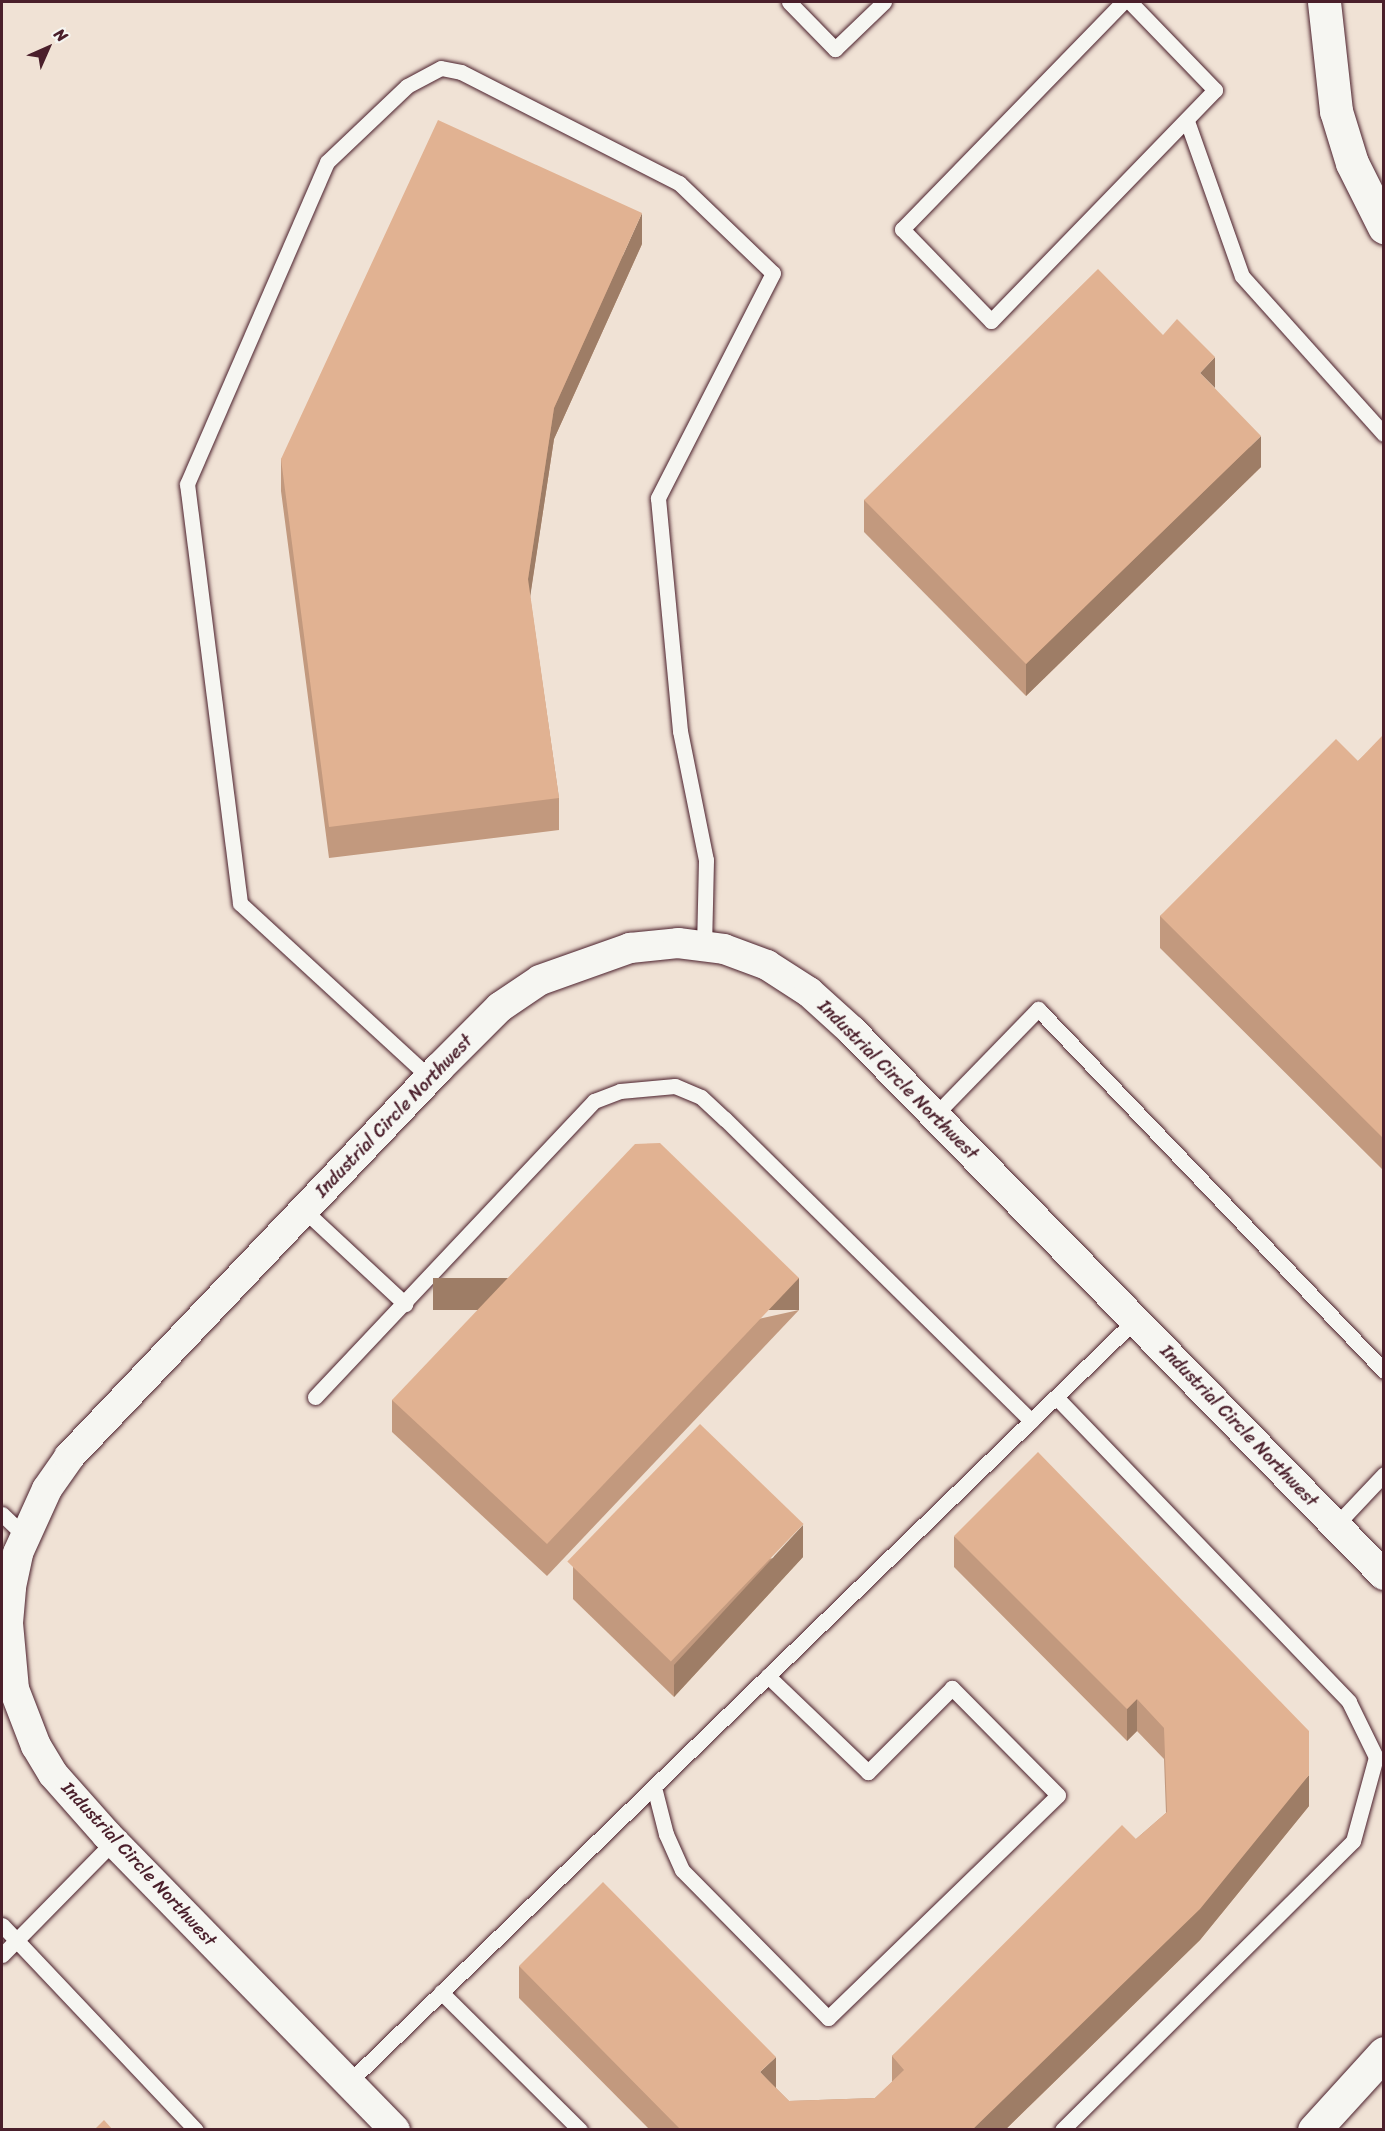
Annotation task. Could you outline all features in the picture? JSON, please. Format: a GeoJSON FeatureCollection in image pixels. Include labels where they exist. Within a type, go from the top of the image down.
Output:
{"type":"FeatureCollection","features":[{"type":"Feature","properties":{"kind":"street"},"geometry":{"type":"LineString","coordinates":[[1324,2],[1336,111],[1352,163],[1383,227]]}},
{"type":"Feature","properties":{"kind":"street","name":"Industrial Circle Northwest"},"geometry":{"type":"LineString","coordinates":[[395,2130],[114,1841],[53,1774],[36,1746],[14,1689],[8,1623],[11,1587],[25,1536],[47,1489],[69,1458],[430,1078],[500,1007],[540,980],[630,948],[678,943],[724,949],[767,965],[809,992],[935,1115],[1383,1575]]}},
{"type":"Feature","properties":{"kind":"street"},"geometry":{"type":"LineString","coordinates":[[1314,2130],[1383,2054]]}},
{"type":"Feature","properties":{"kind":"lane"},"geometry":{"type":"LineString","coordinates":[[789,2],[835,49],[884,2]]}},
{"type":"Feature","properties":{"kind":"lane"},"geometry":{"type":"LineString","coordinates":[[1123,2],[902,229],[991,321],[1215,90],[1130,2]]}},
{"type":"Feature","properties":{"kind":"lane"},"geometry":{"type":"LineString","coordinates":[[430,1078],[240,903],[188,484],[327,162],[407,86],[441,68],[461,72],[679,183],[773,273],[658,498],[680,731],[706,860],[704,947]]}},
{"type":"Feature","properties":{"kind":"lane"},"geometry":{"type":"LineString","coordinates":[[1187,121],[1242,276],[1383,434]]}},
{"type":"Feature","properties":{"kind":"lane"},"geometry":{"type":"LineString","coordinates":[[935,1115],[1038,1009],[1383,1371]]}},
{"type":"Feature","properties":{"kind":"lane"},"geometry":{"type":"LineString","coordinates":[[315,1397],[594,1101],[620,1090],[675,1086],[701,1097],[725,1119],[1031,1421]]}},
{"type":"Feature","properties":{"kind":"lane"},"geometry":{"type":"LineString","coordinates":[[304,1210],[405,1304]]}},
{"type":"Feature","properties":{"kind":"lane"},"geometry":{"type":"LineString","coordinates":[[349,2082],[1136,1320]]}},
{"type":"Feature","properties":{"kind":"lane"},"geometry":{"type":"LineString","coordinates":[[1056,1397],[1349,1702],[1376,1757],[1353,1841],[1062,2130]]}},
{"type":"Feature","properties":{"kind":"lane"},"geometry":{"type":"LineString","coordinates":[[1336,1526],[1383,1474]]}},
{"type":"Feature","properties":{"kind":"lane"},"geometry":{"type":"LineString","coordinates":[[2,1514],[25,1536]]}},
{"type":"Feature","properties":{"kind":"lane"},"geometry":{"type":"LineString","coordinates":[[654,1787],[666,1834],[682,1870],[828,2018],[1058,1795],[952,1688],[868,1772],[768,1676]]}},
{"type":"Feature","properties":{"kind":"lane"},"geometry":{"type":"LineString","coordinates":[[2,1955],[114,1841]]}},
{"type":"Feature","properties":{"kind":"lane"},"geometry":{"type":"LineString","coordinates":[[2,1925],[196,2130]]}},
{"type":"Feature","properties":{"kind":"lane"},"geometry":{"type":"LineString","coordinates":[[441,1992],[580,2130]]}},
{"type":"Feature","properties":{"kind":"building"},"geometry":{"type":"Polygon","coordinates":[[[438,120],[642,213],[554,408],[528,579],[559,798],[329,827],[281,459],[438,120]]]}},
{"type":"Feature","properties":{"kind":"building"},"geometry":{"type":"Polygon","coordinates":[[[1098,269],[1163,335],[1177,319],[1215,357],[1200,373],[1261,436],[1026,664],[864,500],[1098,269]]]}},
{"type":"Feature","properties":{"kind":"building"},"geometry":{"type":"Polygon","coordinates":[[[1382,736],[1383,1138],[1160,916],[1336,739],[1358,761],[1382,736]]]}},
{"type":"Feature","properties":{"kind":"building"},"geometry":{"type":"Polygon","coordinates":[[[660,1143],[799,1278],[547,1544],[392,1400],[635,1144],[660,1143]]]}},
{"type":"Feature","properties":{"kind":"building"},"geometry":{"type":"Polygon","coordinates":[[[700,1424],[804,1524],[671,1661],[567,1561],[700,1424]]]}},
{"type":"Feature","properties":{"kind":"building"},"geometry":{"type":"Polygon","coordinates":[[[1038,1452],[1309,1731],[1309,1775],[1200,1909],[972,2130],[681,2130],[519,1966],[603,1882],[776,2057],[760,2072],[789,2101],[875,2098],[904,2070],[892,2056],[1122,1825],[1136,1839],[1167,1812],[1164,1728],[1137,1699],[1127,1709],[954,1536],[1038,1452]]]}},
{"type":"Feature","properties":{"kind":"building"},"geometry":{"type":"Polygon","coordinates":[[[104,2120],[113,2130],[94,2130],[104,2120]]]}}]}
